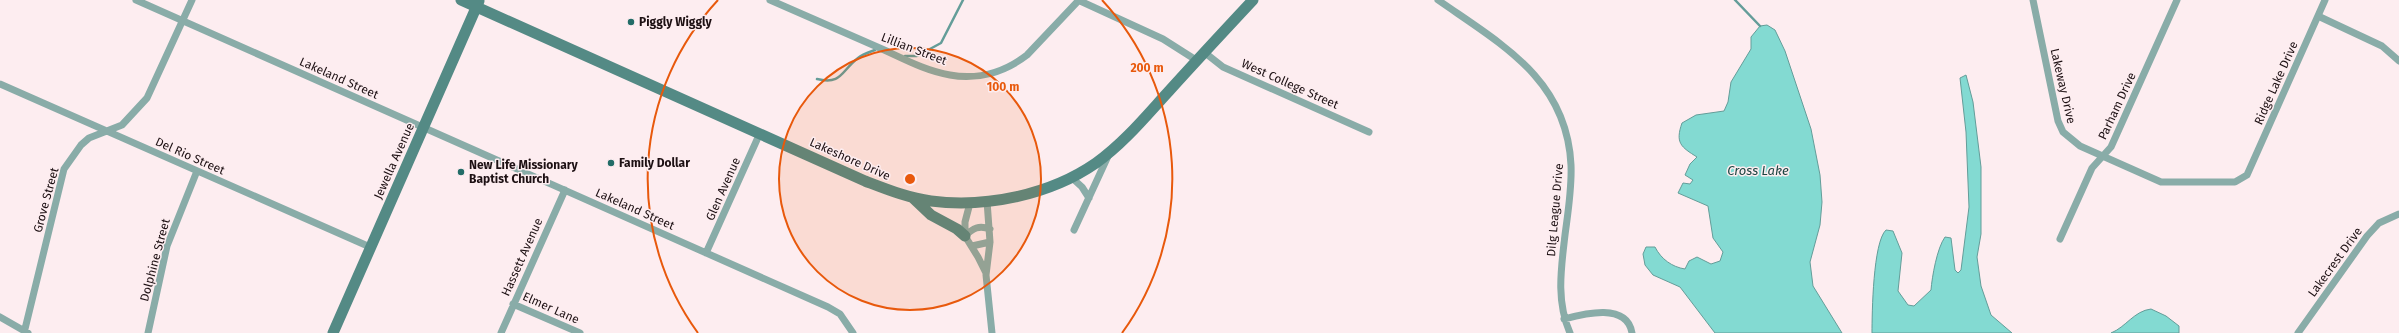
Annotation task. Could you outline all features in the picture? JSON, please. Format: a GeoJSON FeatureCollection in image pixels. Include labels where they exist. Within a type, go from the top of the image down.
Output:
{"type":"FeatureCollection","features":[{"type":"Feature","properties":{"kind":"main road","name":"Lakeshore Drive"},"geometry":{"type":"LineString","coordinates":[[461,0],[478,3],[865,181],[911,197],[950,203],[987,201],[1029,194],[1071,177],[1110,152],[1253,0]]}},
{"type":"Feature","properties":{"kind":"main road","name":"Jewella Avenue"},"geometry":{"type":"LineString","coordinates":[[333,333],[478,3]]}},
{"type":"Feature","properties":{"kind":"main road"},"geometry":{"type":"LineString","coordinates":[[911,197],[931,215],[957,229],[965,236]]}},
{"type":"Feature","properties":{"kind":"street","name":"Lakeland Street"},"geometry":{"type":"LineString","coordinates":[[136,0],[835,310],[845,320],[853,333]]}},
{"type":"Feature","properties":{"kind":"street","name":"Grove Street"},"geometry":{"type":"LineString","coordinates":[[26,332],[64,169],[81,145],[89,138],[122,125],[147,98],[192,0]]}},
{"type":"Feature","properties":{"kind":"street","name":"Lillian Street"},"geometry":{"type":"LineString","coordinates":[[770,0],[922,67],[950,75],[968,76],[994,73],[1017,63],[1027,56],[1079,0]]}},
{"type":"Feature","properties":{"kind":"street"},"geometry":{"type":"LineString","coordinates":[[1079,0],[1163,39],[1196,60]]}},
{"type":"Feature","properties":{"kind":"street","name":"Dilg League Drive"},"geometry":{"type":"LineString","coordinates":[[1438,0],[1520,59],[1535,74],[1558,108],[1569,145],[1571,166],[1560,286],[1560,299],[1564,319],[1570,333]]}},
{"type":"Feature","properties":{"kind":"street","name":"Lakeway Drive"},"geometry":{"type":"LineString","coordinates":[[2033,0],[2061,128],[2072,141],[2101,156],[2161,182],[2235,182],[2247,175]]}},
{"type":"Feature","properties":{"kind":"street","name":"Parham Drive"},"geometry":{"type":"LineString","coordinates":[[2060,239],[2092,168],[2101,156],[2111,147],[2177,0]]}},
{"type":"Feature","properties":{"kind":"street","name":"Ridge Lake Drive"},"geometry":{"type":"LineString","coordinates":[[2247,175],[2325,0]]}},
{"type":"Feature","properties":{"kind":"street"},"geometry":{"type":"LineString","coordinates":[[2318,16],[2382,46],[2399,61]]}},
{"type":"Feature","properties":{"kind":"street","name":"West College Street"},"geometry":{"type":"LineString","coordinates":[[1204,52],[1223,67],[1369,132]]}},
{"type":"Feature","properties":{"kind":"street","name":"Del Rio Street"},"geometry":{"type":"LineString","coordinates":[[0,84],[370,247]]}},
{"type":"Feature","properties":{"kind":"street","name":"Glen Avenue"},"geometry":{"type":"LineString","coordinates":[[706,253],[760,133]]}},
{"type":"Feature","properties":{"kind":"street"},"geometry":{"type":"LineString","coordinates":[[1074,230],[1110,152]]}},
{"type":"Feature","properties":{"kind":"street","name":"Dolphine Street"},"geometry":{"type":"LineString","coordinates":[[148,333],[167,246],[197,171]]}},
{"type":"Feature","properties":{"kind":"street"},"geometry":{"type":"LineString","coordinates":[[1071,177],[1082,187],[1089,198]]}},
{"type":"Feature","properties":{"kind":"street","name":"Hassett Avenue"},"geometry":{"type":"LineString","coordinates":[[501,333],[565,190]]}},
{"type":"Feature","properties":{"kind":"street"},"geometry":{"type":"LineString","coordinates":[[987,201],[990,242],[986,274],[992,333]]}},
{"type":"Feature","properties":{"kind":"street"},"geometry":{"type":"LineString","coordinates":[[970,202],[965,222],[965,236],[972,246],[986,274]]}},
{"type":"Feature","properties":{"kind":"street","name":"Lakecrest Drive"},"geometry":{"type":"LineString","coordinates":[[2298,333],[2367,236],[2379,223],[2399,214]]}},
{"type":"Feature","properties":{"kind":"street"},"geometry":{"type":"LineString","coordinates":[[965,236],[972,229],[982,226],[990,230]]}},
{"type":"Feature","properties":{"kind":"street"},"geometry":{"type":"LineString","coordinates":[[972,246],[990,242]]}},
{"type":"Feature","properties":{"kind":"street","name":"Elmer Lane"},"geometry":{"type":"LineString","coordinates":[[513,304],[580,333]]}},
{"type":"Feature","properties":{"kind":"street"},"geometry":{"type":"LineString","coordinates":[[1564,319],[1595,312],[1614,314],[1626,321],[1631,328],[1632,333]]}},
{"type":"Feature","properties":{"kind":"street"},"geometry":{"type":"LineString","coordinates":[[0,317],[26,332]]}},
{"type":"Feature","properties":{"kind":"water","name":"Cross Lake"},"geometry":{"type":"Polygon","coordinates":[[[1767,25],[1775,30],[1785,51],[1811,129],[1820,175],[1822,202],[1820,225],[1810,262],[1813,286],[1842,333],[1715,333],[1680,287],[1653,275],[1645,265],[1643,254],[1646,247],[1655,247],[1667,262],[1685,269],[1689,261],[1697,257],[1711,264],[1720,261],[1723,252],[1713,238],[1708,206],[1678,193],[1683,183],[1690,184],[1693,180],[1685,175],[1690,164],[1697,157],[1683,147],[1679,140],[1679,135],[1682,123],[1696,115],[1724,111],[1728,102],[1731,82],[1751,49],[1751,37],[1760,26],[1767,25]]]}},
{"type":"Feature","properties":{"kind":"water"},"geometry":{"type":"Polygon","coordinates":[[[1966,75],[1973,102],[1981,167],[1981,234],[1977,257],[1981,286],[1991,315],[2012,333],[1872,333],[1874,278],[1878,248],[1886,230],[1893,231],[1902,253],[1898,291],[1908,305],[1914,306],[1931,290],[1937,255],[1945,237],[1951,238],[1955,270],[1958,273],[1961,270],[1969,207],[1966,132],[1960,78],[1966,75]]]}},
{"type":"Feature","properties":{"kind":"water"},"geometry":{"type":"Polygon","coordinates":[[[2151,309],[2166,316],[2179,326],[2179,333],[2111,333],[2145,310],[2151,309]]]}},
{"type":"Feature","properties":{"kind":"waterway"},"geometry":{"type":"LineString","coordinates":[[905,56],[917,56],[941,43],[963,0]]}},
{"type":"Feature","properties":{"kind":"waterway"},"geometry":{"type":"LineString","coordinates":[[1735,0],[1760,26]]}},
{"type":"Feature","properties":{"kind":"waterway"},"geometry":{"type":"LineString","coordinates":[[817,79],[832,80],[840,76],[858,58],[875,50]]}},
{"type":"Feature","properties":{"kind":"place","name":"Piggly Wiggly"},"geometry":{"type":"Point","coordinates":[631,22]}},
{"type":"Feature","properties":{"kind":"place","name":"Family Dollar"},"geometry":{"type":"Point","coordinates":[611,163]}},
{"type":"Feature","properties":{"kind":"place","name":"New Life Missionary Baptist Church"},"geometry":{"type":"Point","coordinates":[461,172]}}]}
